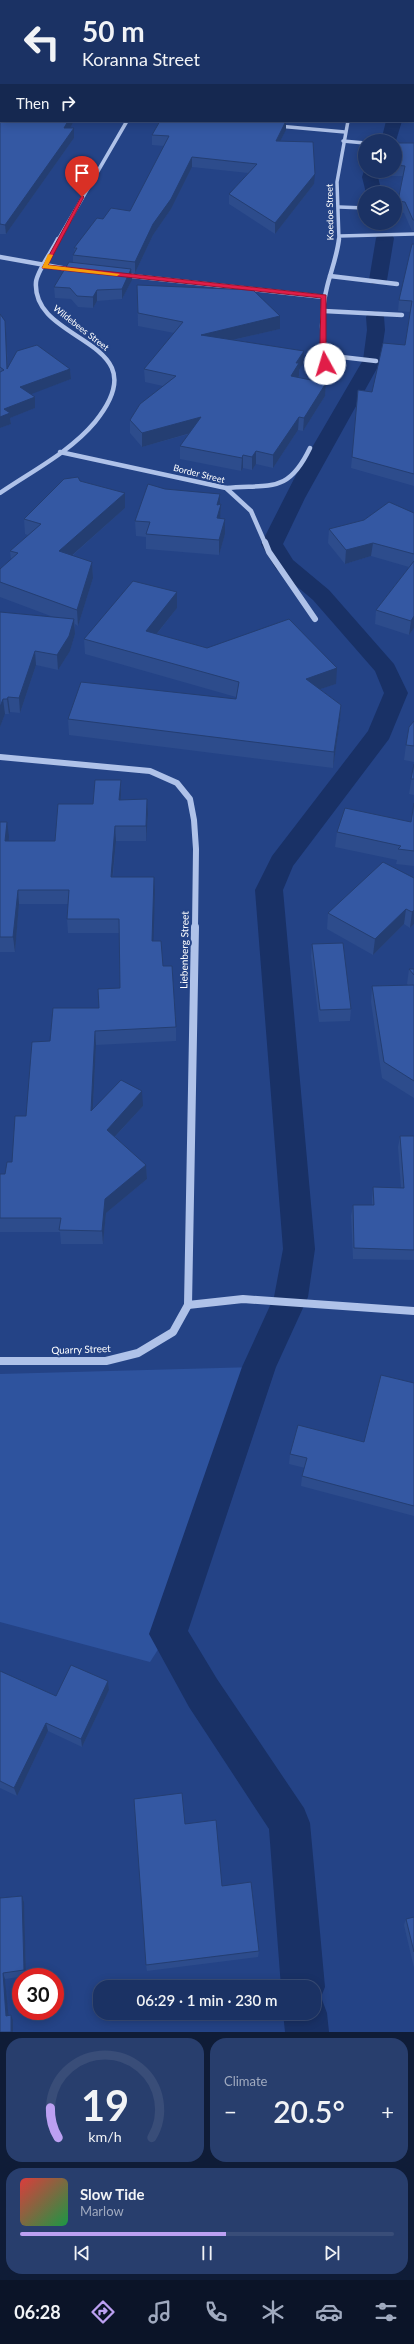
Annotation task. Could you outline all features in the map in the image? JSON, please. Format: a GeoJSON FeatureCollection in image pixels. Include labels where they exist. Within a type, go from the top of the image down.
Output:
{"type":"FeatureCollection","features":[{"type":"Feature","properties":{"kind":"street","name":"Wildebees Street"},"geometry":{"type":"LineString","coordinates":[[0,493],[60,452],[94,423],[108,406],[116,388],[115,371],[104,356],[44,310],[38,297],[36,282],[69,218],[126,122]]}},
{"type":"Feature","properties":{"kind":"street","name":"Koedoe Street"},"geometry":{"type":"LineString","coordinates":[[329,374],[324,355],[324,297],[340,236],[337,190],[343,142],[348,122]]}},
{"type":"Feature","properties":{"kind":"street"},"geometry":{"type":"LineString","coordinates":[[275,125],[345,132]]}},
{"type":"Feature","properties":{"kind":"street"},"geometry":{"type":"LineString","coordinates":[[343,142],[358,143]]}},
{"type":"Feature","properties":{"kind":"street"},"geometry":{"type":"LineString","coordinates":[[338,207],[358,208]]}},
{"type":"Feature","properties":{"kind":"street"},"geometry":{"type":"LineString","coordinates":[[340,236],[414,234]]}},
{"type":"Feature","properties":{"kind":"street"},"geometry":{"type":"LineString","coordinates":[[0,257],[44,266],[82,271]]}},
{"type":"Feature","properties":{"kind":"street"},"geometry":{"type":"LineString","coordinates":[[113,274],[324,297]]}},
{"type":"Feature","properties":{"kind":"street"},"geometry":{"type":"LineString","coordinates":[[330,276],[397,284]]}},
{"type":"Feature","properties":{"kind":"street"},"geometry":{"type":"LineString","coordinates":[[324,311],[402,315]]}},
{"type":"Feature","properties":{"kind":"street"},"geometry":{"type":"LineString","coordinates":[[324,355],[376,361]]}},
{"type":"Feature","properties":{"kind":"street"},"geometry":{"type":"LineString","coordinates":[[226,488],[265,485],[289,479],[297,471],[310,448]]}},
{"type":"Feature","properties":{"kind":"street","name":"Border Street"},"geometry":{"type":"LineString","coordinates":[[60,452],[226,488],[251,511],[269,552],[315,619]]}},
{"type":"Feature","properties":{"kind":"street","name":"Liebenberg Street"},"geometry":{"type":"LineString","coordinates":[[0,757],[150,771],[176,781],[187,792],[192,800],[196,849],[188,1305]]}},
{"type":"Feature","properties":{"kind":"street"},"geometry":{"type":"LineString","coordinates":[[188,1305],[243,1299],[414,1310]]}},
{"type":"Feature","properties":{"kind":"street","name":"Quarry Street"},"geometry":{"type":"LineString","coordinates":[[0,1361],[106,1361],[138,1353],[173,1332],[188,1305]]}},
{"type":"Feature","properties":{"kind":"shaded area"},"geometry":{"type":"Polygon","coordinates":[[[259,1367],[168,1634],[150,1662],[0,1622],[0,1374],[259,1367]]]}},
{"type":"Feature","properties":{"kind":"building"},"geometry":{"type":"Polygon","coordinates":[[[0,122],[67,122],[64,128],[74,128],[5,225],[0,224],[0,122]]]}},
{"type":"Feature","properties":{"kind":"building"},"geometry":{"type":"Polygon","coordinates":[[[159,122],[286,122],[276,141],[313,142],[315,174],[275,223],[229,194],[257,164],[192,157],[171,199],[153,224],[135,262],[73,255],[77,248],[74,248],[97,218],[103,219],[111,208],[130,211],[169,136],[152,135],[159,122]]]}},
{"type":"Feature","properties":{"kind":"building"},"geometry":{"type":"Polygon","coordinates":[[[402,143],[414,143],[414,220],[405,202],[402,202],[401,186],[405,166],[402,166],[402,143]]]}},
{"type":"Feature","properties":{"kind":"building"},"geometry":{"type":"Polygon","coordinates":[[[412,244],[414,244],[414,474],[352,457],[358,390],[372,392],[383,343],[405,345],[412,301],[399,300],[412,244]]]}},
{"type":"Feature","properties":{"kind":"building"},"geometry":{"type":"Polygon","coordinates":[[[69,262],[131,269],[122,289],[97,290],[93,297],[77,296],[70,288],[54,287],[69,262]]]}},
{"type":"Feature","properties":{"kind":"building"},"geometry":{"type":"Polygon","coordinates":[[[137,285],[253,290],[280,316],[201,335],[304,351],[296,363],[299,363],[291,376],[326,383],[304,418],[299,417],[273,455],[256,451],[252,457],[243,455],[242,458],[180,446],[201,417],[142,433],[130,420],[140,404],[176,376],[144,369],[183,322],[138,313],[137,285]]]}},
{"type":"Feature","properties":{"kind":"building"},"geometry":{"type":"Polygon","coordinates":[[[0,314],[5,321],[7,369],[17,351],[37,345],[70,369],[20,387],[35,397],[4,409],[10,413],[0,417],[0,372],[4,370],[0,367],[0,314]]]}},
{"type":"Feature","properties":{"kind":"building"},"geometry":{"type":"Polygon","coordinates":[[[78,477],[80,481],[125,493],[59,551],[92,562],[77,610],[0,582],[0,569],[18,553],[10,551],[41,524],[24,519],[64,479],[78,477]]]}},
{"type":"Feature","properties":{"kind":"building"},"geometry":{"type":"Polygon","coordinates":[[[148,484],[165,489],[220,494],[217,505],[221,504],[217,518],[225,519],[219,540],[146,534],[150,522],[135,521],[148,484]]]}},
{"type":"Feature","properties":{"kind":"building"},"geometry":{"type":"Polygon","coordinates":[[[389,502],[414,513],[414,554],[373,543],[346,550],[329,529],[364,520],[389,502]]]}},
{"type":"Feature","properties":{"kind":"building"},"geometry":{"type":"Polygon","coordinates":[[[414,561],[414,616],[411,621],[376,610],[414,561]]]}},
{"type":"Feature","properties":{"kind":"building"},"geometry":{"type":"Polygon","coordinates":[[[133,581],[177,592],[146,631],[207,648],[289,619],[337,668],[306,679],[341,705],[334,752],[68,719],[81,682],[236,699],[239,682],[84,639],[133,581]]]}},
{"type":"Feature","properties":{"kind":"building"},"geometry":{"type":"Polygon","coordinates":[[[0,612],[74,619],[69,636],[57,655],[35,651],[19,698],[8,697],[7,699],[3,699],[0,707],[0,612]]]}},
{"type":"Feature","properties":{"kind":"building"},"geometry":{"type":"Polygon","coordinates":[[[414,721],[414,746],[406,745],[409,727],[414,721]]]}},
{"type":"Feature","properties":{"kind":"building"},"geometry":{"type":"Polygon","coordinates":[[[414,764],[414,779],[411,779],[414,764]]]}},
{"type":"Feature","properties":{"kind":"building"},"geometry":{"type":"Polygon","coordinates":[[[95,780],[121,780],[119,800],[147,799],[146,826],[115,826],[111,877],[154,877],[152,941],[161,941],[163,966],[172,966],[176,1027],[95,1031],[91,1111],[121,1080],[142,1091],[107,1130],[146,1165],[105,1199],[102,1231],[59,1230],[61,1218],[0,1218],[0,1174],[5,1174],[7,1162],[12,1162],[15,1116],[26,1116],[32,1042],[50,1041],[53,1008],[99,1008],[98,989],[120,988],[119,919],[67,919],[69,890],[18,890],[13,937],[0,937],[0,822],[7,822],[5,841],[55,841],[58,804],[93,804],[95,780]]]}},
{"type":"Feature","properties":{"kind":"building"},"geometry":{"type":"Polygon","coordinates":[[[414,803],[414,851],[398,849],[401,846],[337,832],[345,808],[411,822],[414,803]]]}},
{"type":"Feature","properties":{"kind":"building"},"geometry":{"type":"Polygon","coordinates":[[[383,862],[414,878],[414,910],[412,912],[406,909],[375,939],[328,913],[383,862]]]}},
{"type":"Feature","properties":{"kind":"building"},"geometry":{"type":"Polygon","coordinates":[[[343,943],[351,1009],[320,1010],[312,944],[343,943]]]}},
{"type":"Feature","properties":{"kind":"building"},"geometry":{"type":"Polygon","coordinates":[[[409,969],[414,969],[414,975],[409,969]]]}},
{"type":"Feature","properties":{"kind":"building"},"geometry":{"type":"Polygon","coordinates":[[[414,985],[414,1081],[384,1062],[372,986],[414,985]]]}},
{"type":"Feature","properties":{"kind":"building"},"geometry":{"type":"Polygon","coordinates":[[[400,1136],[414,1136],[414,1250],[354,1248],[353,1205],[374,1205],[373,1187],[404,1188],[400,1136]]]}},
{"type":"Feature","properties":{"kind":"building"},"geometry":{"type":"Polygon","coordinates":[[[381,1375],[414,1383],[414,1506],[302,1476],[307,1458],[290,1454],[298,1425],[364,1442],[381,1375]]]}},
{"type":"Feature","properties":{"kind":"building"},"geometry":{"type":"Polygon","coordinates":[[[71,1665],[108,1681],[81,1739],[46,1723],[14,1788],[0,1781],[0,1671],[56,1696],[71,1665]]]}},
{"type":"Feature","properties":{"kind":"building"},"geometry":{"type":"Polygon","coordinates":[[[182,1793],[185,1824],[216,1820],[222,1886],[251,1882],[259,1951],[146,1965],[134,1799],[182,1793]]]}},
{"type":"Feature","properties":{"kind":"building"},"geometry":{"type":"Polygon","coordinates":[[[22,1896],[24,1968],[12,1968],[12,1972],[3,1973],[6,2016],[11,2015],[11,2032],[0,2032],[0,1898],[22,1896]]]}},
{"type":"Feature","properties":{"kind":"building"},"geometry":{"type":"Polygon","coordinates":[[[414,1917],[414,1952],[406,1919],[414,1917]]]}},
{"type":"Feature","properties":{"kind":"waterway"},"geometry":{"type":"LineString","coordinates":[[391,134],[394,122]]}},
{"type":"Feature","properties":{"kind":"waterway"},"geometry":{"type":"LineString","coordinates":[[370,178],[372,186]]}},
{"type":"Feature","properties":{"kind":"waterway"},"geometry":{"type":"LineString","coordinates":[[378,280],[385,238]]}},
{"type":"Feature","properties":{"kind":"waterway"},"geometry":{"type":"LineString","coordinates":[[371,358],[376,330],[375,317]]}},
{"type":"Feature","properties":{"kind":"waterway"},"geometry":{"type":"LineString","coordinates":[[302,1980],[289,1823],[203,1693],[168,1634],[259,1367],[291,1297],[299,1249],[269,890],[281,863],[380,733],[396,693],[386,669],[321,595],[284,564],[272,544],[307,475],[370,363]]}},
{"type":"Feature","properties":{"kind":"waterway"},"geometry":{"type":"LineString","coordinates":[[306,2020],[307,2032]]}},
{"type":"Feature","properties":{"kind":"slow traffic"},"geometry":{"type":"LineString","coordinates":[[50,255],[44,266],[117,274]]}},
{"type":"Feature","properties":{"kind":"route"},"geometry":{"type":"LineString","coordinates":[[82,197],[69,218],[44,266],[324,297],[323,346],[325,364]]}}]}
